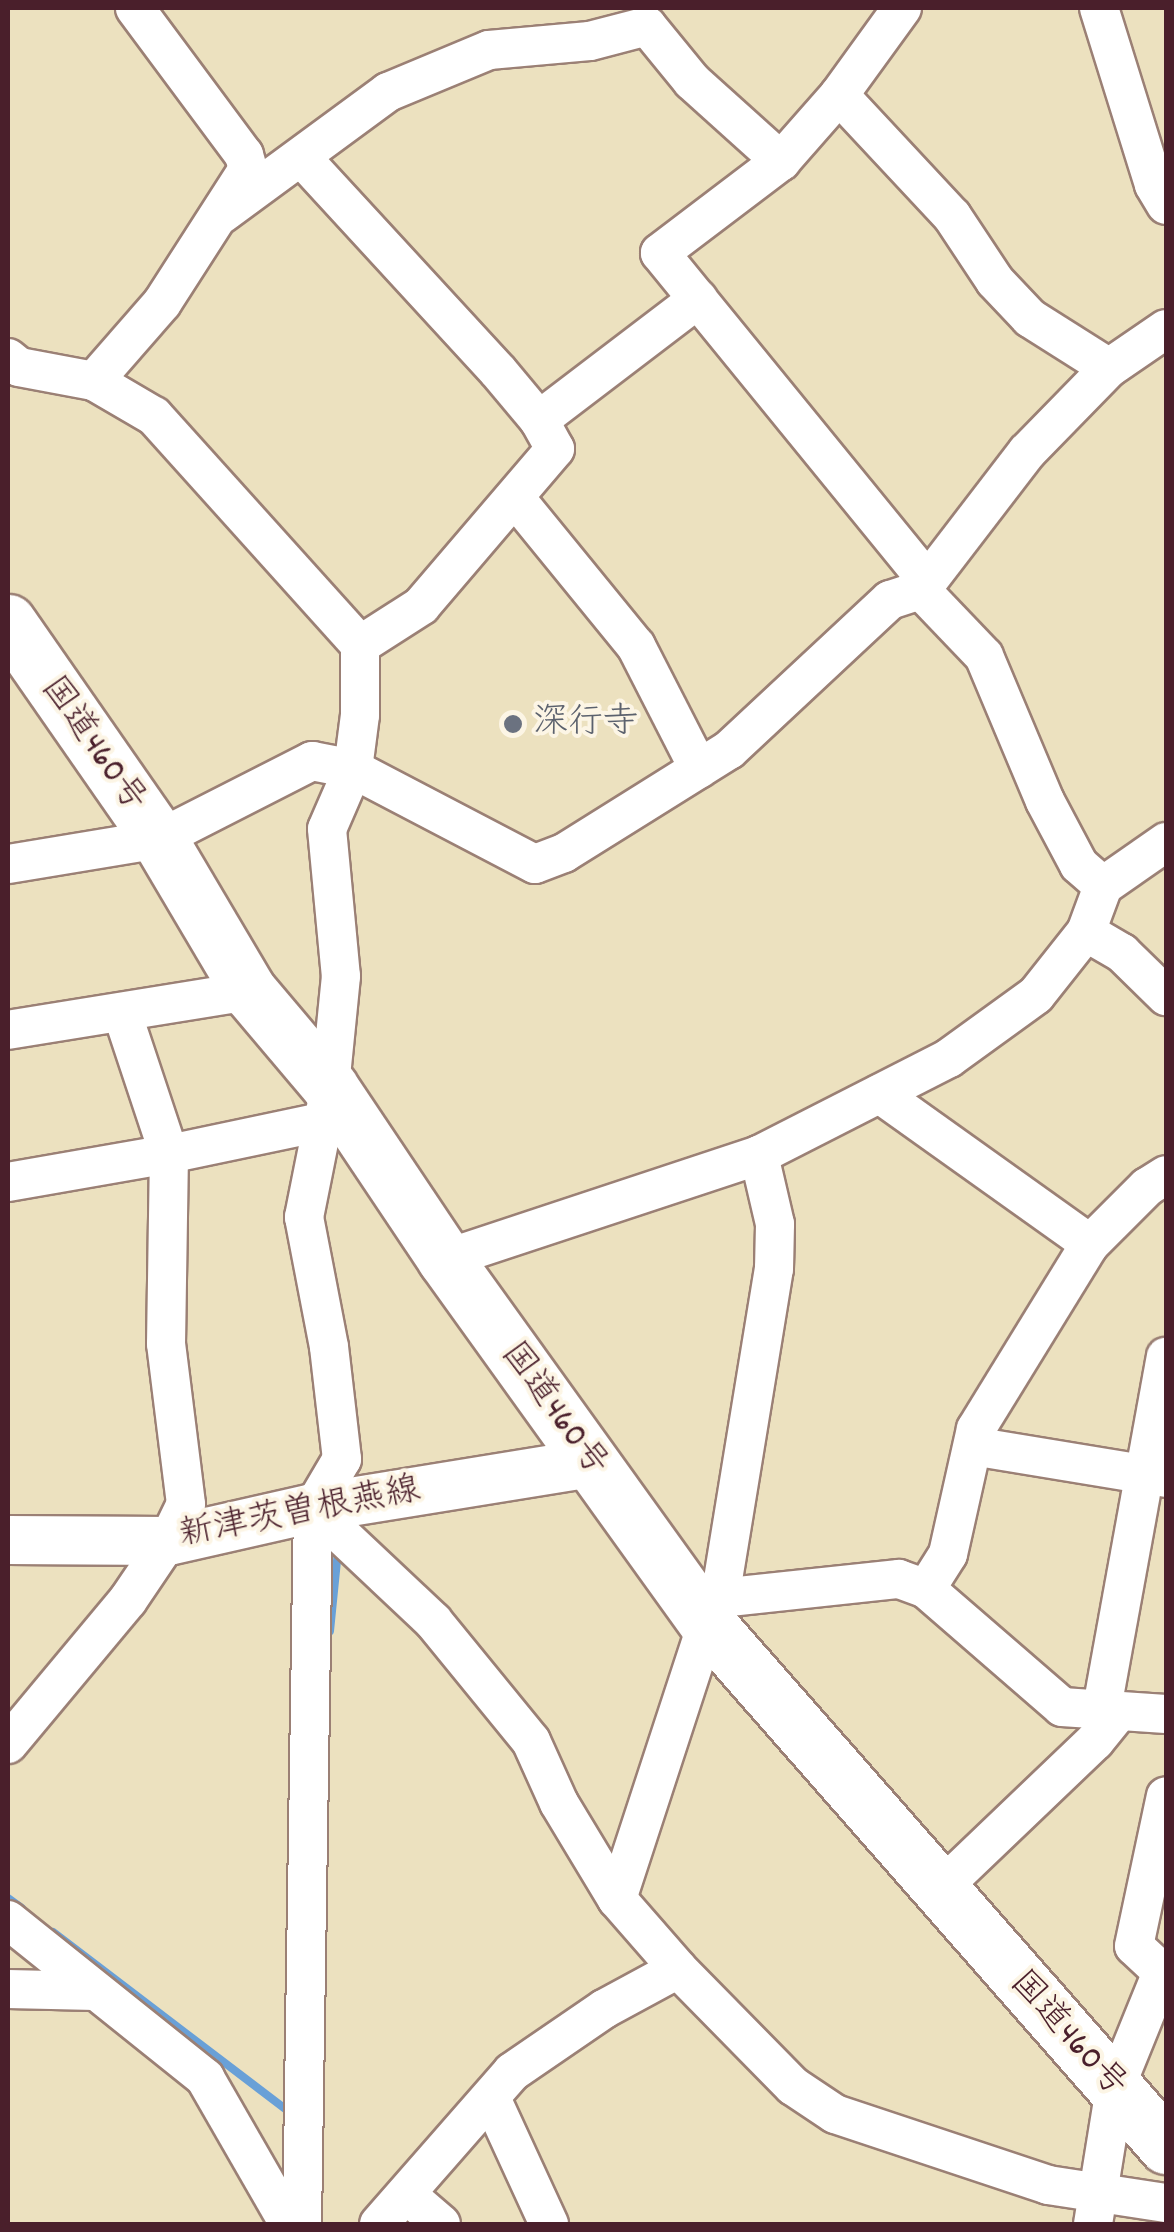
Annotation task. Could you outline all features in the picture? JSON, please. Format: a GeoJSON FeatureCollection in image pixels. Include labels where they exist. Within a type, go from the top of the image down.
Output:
{"type":"FeatureCollection","features":[{"type":"Feature","properties":{"kind":"highway","name":"国道460号"},"geometry":{"type":"LineString","coordinates":[[8,622],[159,839],[250,991],[325,1104],[445,1259],[590,1463],[938,1891],[1166,2146]]}},
{"type":"Feature","properties":{"kind":"main road","name":"新津茨曽根燕線"},"geometry":{"type":"LineString","coordinates":[[15,1531],[168,1541],[313,1508],[590,1463]]}},
{"type":"Feature","properties":{"kind":"street"},"geometry":{"type":"LineString","coordinates":[[94,380],[162,303],[248,169],[244,155],[135,8]]}},
{"type":"Feature","properties":{"kind":"street"},"geometry":{"type":"LineString","coordinates":[[902,8],[839,95],[781,161],[660,254],[918,569],[922,590],[984,656],[1045,800],[1079,866],[1103,886]]}},
{"type":"Feature","properties":{"kind":"street"},"geometry":{"type":"LineString","coordinates":[[1098,8],[1154,185],[1166,205]]}},
{"type":"Feature","properties":{"kind":"street"},"geometry":{"type":"LineString","coordinates":[[222,214],[388,92],[490,50],[590,40],[647,26],[692,81],[781,161]]}},
{"type":"Feature","properties":{"kind":"street"},"geometry":{"type":"LineString","coordinates":[[839,95],[952,216],[995,281],[1030,318],[1109,368]]}},
{"type":"Feature","properties":{"kind":"street"},"geometry":{"type":"LineString","coordinates":[[302,158],[539,420],[554,448],[516,499],[421,606],[360,645]]}},
{"type":"Feature","properties":{"kind":"street"},"geometry":{"type":"LineString","coordinates":[[539,420],[698,300]]}},
{"type":"Feature","properties":{"kind":"street"},"geometry":{"type":"LineString","coordinates":[[8,864],[159,839],[312,761],[353,769],[536,864],[564,853],[729,750],[890,600],[922,590],[1027,452],[1109,368],[1166,329]]}},
{"type":"Feature","properties":{"kind":"street"},"geometry":{"type":"LineString","coordinates":[[8,358],[19,367],[94,380],[154,416],[360,645],[360,714],[353,769],[327,829],[341,976],[325,1104],[304,1216],[330,1347],[342,1459],[313,1508],[302,2224]]}},
{"type":"Feature","properties":{"kind":"street"},"geometry":{"type":"LineString","coordinates":[[516,499],[636,646],[698,769]]}},
{"type":"Feature","properties":{"kind":"street"},"geometry":{"type":"LineString","coordinates":[[445,1259],[759,1155],[949,1058],[1036,995],[1086,932],[1103,886],[1166,842]]}},
{"type":"Feature","properties":{"kind":"street"},"geometry":{"type":"LineString","coordinates":[[1086,932],[1122,953],[1166,996]]}},
{"type":"Feature","properties":{"kind":"street"},"geometry":{"type":"LineString","coordinates":[[8,1030],[250,991]]}},
{"type":"Feature","properties":{"kind":"street"},"geometry":{"type":"LineString","coordinates":[[8,1744],[128,1600],[168,1541],[186,1504],[166,1344],[170,1154],[122,1013]]}},
{"type":"Feature","properties":{"kind":"street"},"geometry":{"type":"LineString","coordinates":[[880,1094],[1090,1244]]}},
{"type":"Feature","properties":{"kind":"street"},"geometry":{"type":"LineString","coordinates":[[8,1182],[170,1154],[325,1104]]}},
{"type":"Feature","properties":{"kind":"street"},"geometry":{"type":"LineString","coordinates":[[617,1899],[714,1611],[774,1268],[775,1224],[759,1155]]}},
{"type":"Feature","properties":{"kind":"street"},"geometry":{"type":"LineString","coordinates":[[926,1589],[948,1554],[976,1430],[1090,1244],[1147,1187],[1166,1175]]}},
{"type":"Feature","properties":{"kind":"street"},"geometry":{"type":"LineString","coordinates":[[938,1891],[1095,1741],[1110,1711],[1156,1476],[1166,1356]]}},
{"type":"Feature","properties":{"kind":"street"},"geometry":{"type":"LineString","coordinates":[[973,1446],[1156,1476]]}},
{"type":"Feature","properties":{"kind":"street"},"geometry":{"type":"LineString","coordinates":[[313,1508],[434,1621],[530,1741],[559,1804],[617,1899],[678,1969],[793,2086],[835,2114],[1048,2185],[1094,2207],[1166,2204]]}},
{"type":"Feature","properties":{"kind":"street"},"geometry":{"type":"LineString","coordinates":[[714,1611],[899,1579],[926,1589],[1062,1707],[1166,1714]]}},
{"type":"Feature","properties":{"kind":"street"},"geometry":{"type":"LineString","coordinates":[[1094,2207],[1115,2088],[1162,1972],[1134,1946],[1166,1796]]}},
{"type":"Feature","properties":{"kind":"street"},"geometry":{"type":"LineString","coordinates":[[8,1920],[205,2078],[289,2224]]}},
{"type":"Feature","properties":{"kind":"street"},"geometry":{"type":"LineString","coordinates":[[379,2224],[512,2072],[604,2009],[678,1969]]}},
{"type":"Feature","properties":{"kind":"street"},"geometry":{"type":"LineString","coordinates":[[8,1989],[95,1991]]}},
{"type":"Feature","properties":{"kind":"street"},"geometry":{"type":"LineString","coordinates":[[491,2098],[549,2224]]}},
{"type":"Feature","properties":{"kind":"street"},"geometry":{"type":"LineString","coordinates":[[406,2194],[441,2224]]}},
{"type":"Feature","properties":{"kind":"waterway"},"geometry":{"type":"LineString","coordinates":[[330,1631],[338,1551]]}},
{"type":"Feature","properties":{"kind":"waterway"},"geometry":{"type":"LineString","coordinates":[[8,1898],[22,1908]]}},
{"type":"Feature","properties":{"kind":"waterway"},"geometry":{"type":"LineString","coordinates":[[53,1932],[292,2114]]}},
{"type":"Feature","properties":{"kind":"place","name":"深行寺"},"geometry":{"type":"Point","coordinates":[513,724]}}]}
